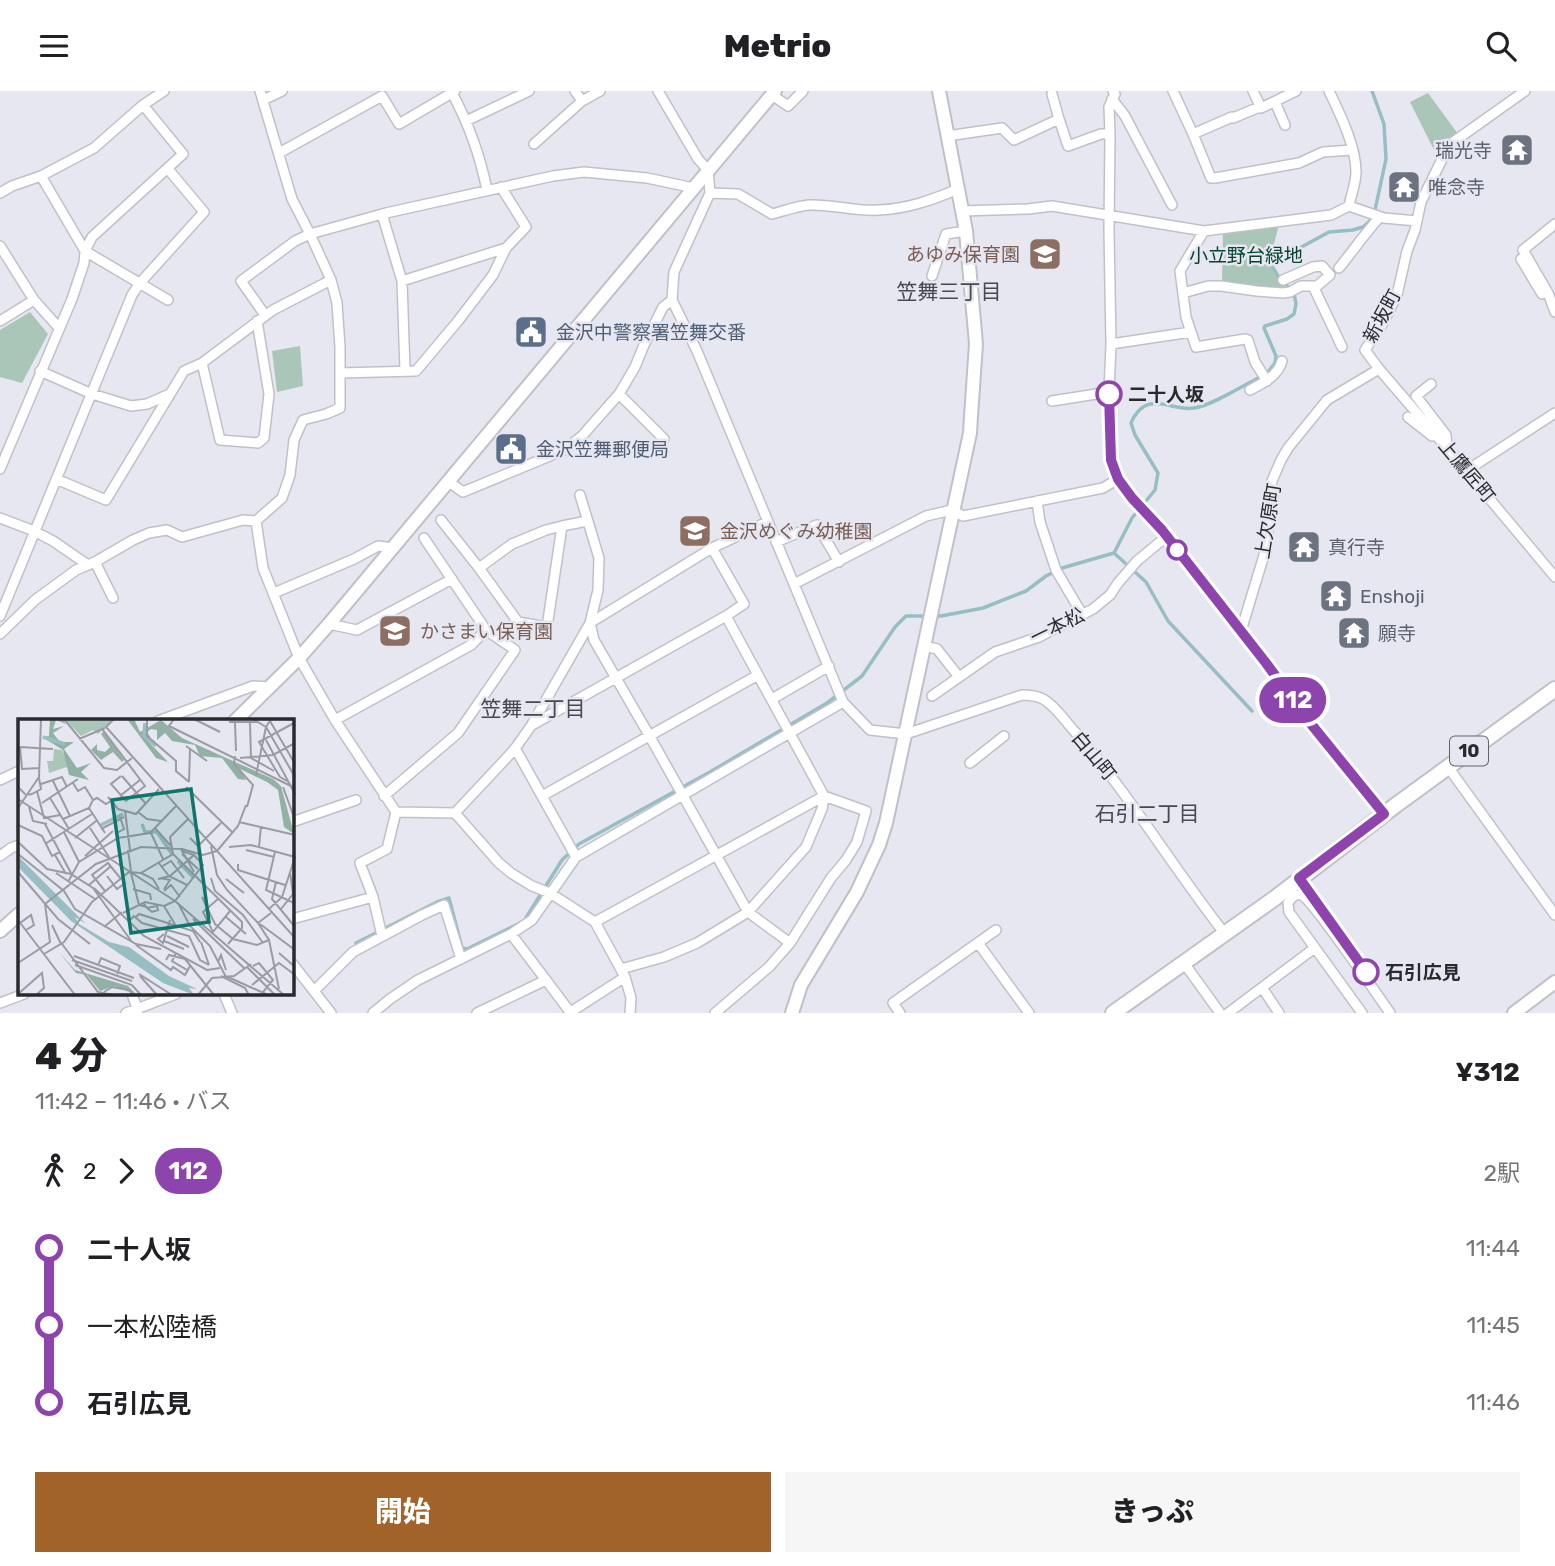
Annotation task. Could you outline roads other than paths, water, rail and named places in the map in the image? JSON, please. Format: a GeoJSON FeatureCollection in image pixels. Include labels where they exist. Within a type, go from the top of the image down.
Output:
{"type":"FeatureCollection","features":[{"type":"Feature","properties":{"kind":"main road","name":"10"},"geometry":{"type":"LineString","coordinates":[[1113,1013],[1275,898],[1384,814],[1555,689]]}},
{"type":"Feature","properties":{"kind":"street"},"geometry":{"type":"LineString","coordinates":[[0,193],[12,186],[41,177],[94,148],[143,105],[164,91]]}},
{"type":"Feature","properties":{"kind":"street"},"geometry":{"type":"LineString","coordinates":[[0,634],[35,600],[76,570],[133,540],[149,533],[167,530],[182,537],[243,520],[256,521],[282,498],[290,475],[294,440],[303,420],[340,408],[337,303],[331,280],[292,199],[262,95],[282,91]]}},
{"type":"Feature","properties":{"kind":"street"},"geometry":{"type":"LineString","coordinates":[[466,121],[529,91]]}},
{"type":"Feature","properties":{"kind":"street"},"geometry":{"type":"LineString","coordinates":[[575,91],[582,101]]}},
{"type":"Feature","properties":{"kind":"street"},"geometry":{"type":"LineString","coordinates":[[534,144],[582,101],[600,91]]}},
{"type":"Feature","properties":{"kind":"street"},"geometry":{"type":"LineString","coordinates":[[658,91],[698,159],[708,170],[710,193],[674,272],[672,300],[697,352],[843,702],[870,730],[906,734]]}},
{"type":"Feature","properties":{"kind":"street"},"geometry":{"type":"LineString","coordinates":[[237,719],[329,624],[773,93],[788,106],[803,91]]}},
{"type":"Feature","properties":{"kind":"street"},"geometry":{"type":"LineString","coordinates":[[792,1013],[801,985],[857,892],[886,823],[970,433],[976,344],[966,231],[939,91]]}},
{"type":"Feature","properties":{"kind":"street"},"geometry":{"type":"LineString","coordinates":[[1125,91],[1114,95],[1109,107],[1111,460],[1118,479],[1132,498],[1167,537],[1384,814]]}},
{"type":"Feature","properties":{"kind":"street"},"geometry":{"type":"LineString","coordinates":[[1173,91],[1211,178],[1299,163],[1323,152],[1352,150]]}},
{"type":"Feature","properties":{"kind":"street"},"geometry":{"type":"LineString","coordinates":[[1253,91],[1261,108]]}},
{"type":"Feature","properties":{"kind":"street"},"geometry":{"type":"LineString","coordinates":[[1193,134],[1261,108],[1296,91]]}},
{"type":"Feature","properties":{"kind":"street"},"geometry":{"type":"LineString","coordinates":[[1329,91],[1344,123],[1352,150],[1356,173],[1349,206]]}},
{"type":"Feature","properties":{"kind":"street"},"geometry":{"type":"LineString","coordinates":[[961,211],[1052,206],[1204,231],[1331,215],[1349,206],[1380,217],[1417,221],[1422,202],[1449,145],[1525,91]]}},
{"type":"Feature","properties":{"kind":"street"},"geometry":{"type":"LineString","coordinates":[[279,153],[382,96],[399,124],[453,92],[480,159],[487,190]]}},
{"type":"Feature","properties":{"kind":"street"},"geometry":{"type":"LineString","coordinates":[[1052,94],[1068,146],[1101,134],[1110,134]]}},
{"type":"Feature","properties":{"kind":"street"},"geometry":{"type":"LineString","coordinates":[[1114,95],[1172,205]]}},
{"type":"Feature","properties":{"kind":"street"},"geometry":{"type":"LineString","coordinates":[[1275,101],[1285,125]]}},
{"type":"Feature","properties":{"kind":"street"},"geometry":{"type":"LineString","coordinates":[[0,469],[72,299],[84,263],[85,251],[92,237],[183,155],[143,105]]}},
{"type":"Feature","properties":{"kind":"street"},"geometry":{"type":"LineString","coordinates":[[947,136],[1002,128],[1014,140],[1059,119]]}},
{"type":"Feature","properties":{"kind":"street"},"geometry":{"type":"LineString","coordinates":[[0,616],[132,295],[139,283],[204,212],[168,169]]}},
{"type":"Feature","properties":{"kind":"street"},"geometry":{"type":"LineString","coordinates":[[202,363],[220,440],[258,443],[264,438],[270,394],[261,318],[241,281],[295,241],[310,234],[382,214],[583,171],[647,178],[694,188]]}},
{"type":"Feature","properties":{"kind":"street"},"geometry":{"type":"LineString","coordinates":[[41,177],[85,251],[168,299]]}},
{"type":"Feature","properties":{"kind":"street"},"geometry":{"type":"LineString","coordinates":[[340,373],[416,371],[493,275],[506,248],[526,227],[501,187]]}},
{"type":"Feature","properties":{"kind":"street"},"geometry":{"type":"LineString","coordinates":[[710,193],[738,194],[772,214],[808,205],[880,211],[928,202],[958,190]]}},
{"type":"Feature","properties":{"kind":"street"},"geometry":{"type":"LineString","coordinates":[[382,214],[402,281],[405,371]]}},
{"type":"Feature","properties":{"kind":"street"},"geometry":{"type":"LineString","coordinates":[[1339,268],[1380,217]]}},
{"type":"Feature","properties":{"kind":"street","name":"新坂町"},"geometry":{"type":"LineString","coordinates":[[1378,368],[1365,350],[1397,295],[1417,221]]}},
{"type":"Feature","properties":{"kind":"street"},"geometry":{"type":"LineString","coordinates":[[1555,224],[1522,254],[1548,293],[1555,315]]}},
{"type":"Feature","properties":{"kind":"street"},"geometry":{"type":"LineString","coordinates":[[932,276],[946,234],[966,231]]}},
{"type":"Feature","properties":{"kind":"street"},"geometry":{"type":"LineString","coordinates":[[1204,231],[1180,271],[1186,317],[1196,347],[1245,339],[1267,381]]}},
{"type":"Feature","properties":{"kind":"street"},"geometry":{"type":"LineString","coordinates":[[0,246],[34,300],[59,328]]}},
{"type":"Feature","properties":{"kind":"street"},"geometry":{"type":"LineString","coordinates":[[402,281],[506,248]]}},
{"type":"Feature","properties":{"kind":"street"},"geometry":{"type":"LineString","coordinates":[[1183,293],[1208,286],[1283,293],[1301,286],[1317,286],[1330,275],[1322,266],[1313,267],[1283,281]]}},
{"type":"Feature","properties":{"kind":"street"},"geometry":{"type":"LineString","coordinates":[[57,479],[106,500],[184,371],[202,363],[261,318],[331,280]]}},
{"type":"Feature","properties":{"kind":"street"},"geometry":{"type":"LineString","coordinates":[[1312,286],[1342,347]]}},
{"type":"Feature","properties":{"kind":"street"},"geometry":{"type":"LineString","coordinates":[[0,321],[34,300]]}},
{"type":"Feature","properties":{"kind":"street"},"geometry":{"type":"LineString","coordinates":[[449,482],[463,492],[564,450],[582,436],[620,394],[663,307],[672,300]]}},
{"type":"Feature","properties":{"kind":"street"},"geometry":{"type":"LineString","coordinates":[[1111,344],[1191,332]]}},
{"type":"Feature","properties":{"kind":"street"},"geometry":{"type":"LineString","coordinates":[[1250,390],[1267,381],[1282,361]]}},
{"type":"Feature","properties":{"kind":"street","name":"上鷹匠町"},"geometry":{"type":"LineString","coordinates":[[1378,368],[1555,577]]}},
{"type":"Feature","properties":{"kind":"street","name":"上欠原町"},"geometry":{"type":"LineString","coordinates":[[1241,631],[1268,542],[1272,481],[1281,460],[1327,400],[1378,368]]}},
{"type":"Feature","properties":{"kind":"street"},"geometry":{"type":"LineString","coordinates":[[40,371],[92,394],[131,406],[147,404],[171,394]]}},
{"type":"Feature","properties":{"kind":"street"},"geometry":{"type":"LineString","coordinates":[[1432,384],[1416,396],[1446,435],[1447,447]]}},
{"type":"Feature","properties":{"kind":"street"},"geometry":{"type":"LineString","coordinates":[[1052,401],[1109,392]]}},
{"type":"Feature","properties":{"kind":"street"},"geometry":{"type":"LineString","coordinates":[[620,394],[664,439]]}},
{"type":"Feature","properties":{"kind":"street"},"geometry":{"type":"LineString","coordinates":[[1466,471],[1555,413]]}},
{"type":"Feature","properties":{"kind":"street"},"geometry":{"type":"LineString","coordinates":[[1408,418],[1447,447]]}},
{"type":"Feature","properties":{"kind":"street"},"geometry":{"type":"LineString","coordinates":[[794,583],[926,516],[952,510],[963,516],[1103,488],[1118,479]]}},
{"type":"Feature","properties":{"kind":"street"},"geometry":{"type":"LineString","coordinates":[[455,813],[515,748],[531,726],[590,623],[598,590],[599,558],[580,495]]}},
{"type":"Feature","properties":{"kind":"street"},"geometry":{"type":"LineString","coordinates":[[1037,501],[1040,522],[1056,571],[1082,614]]}},
{"type":"Feature","properties":{"kind":"street"},"geometry":{"type":"LineString","coordinates":[[0,518],[34,531],[92,563],[113,598]]}},
{"type":"Feature","properties":{"kind":"street"},"geometry":{"type":"LineString","coordinates":[[441,520],[518,622],[547,627],[562,526]]}},
{"type":"Feature","properties":{"kind":"street"},"geometry":{"type":"LineString","coordinates":[[256,521],[263,568],[299,658],[384,796],[397,812],[455,813],[505,868],[595,922],[623,973],[631,998],[630,1013]]}},
{"type":"Feature","properties":{"kind":"street"},"geometry":{"type":"LineString","coordinates":[[479,568],[512,544],[546,530],[587,521]]}},
{"type":"Feature","properties":{"kind":"street"},"geometry":{"type":"LineString","coordinates":[[590,623],[712,548],[767,522]]}},
{"type":"Feature","properties":{"kind":"street"},"geometry":{"type":"LineString","coordinates":[[776,542],[817,525],[839,562]]}},
{"type":"Feature","properties":{"kind":"street","name":"一本松"},"geometry":{"type":"LineString","coordinates":[[932,696],[995,652],[1039,637],[1093,609],[1110,595],[1137,561],[1167,537]]}},
{"type":"Feature","properties":{"kind":"street"},"geometry":{"type":"LineString","coordinates":[[384,796],[458,733],[515,650],[486,630],[424,538]]}},
{"type":"Feature","properties":{"kind":"street"},"geometry":{"type":"LineString","coordinates":[[274,593],[354,559],[378,545],[393,548]]}},
{"type":"Feature","properties":{"kind":"street"},"geometry":{"type":"LineString","coordinates":[[531,726],[744,604],[712,548]]}},
{"type":"Feature","properties":{"kind":"street"},"geometry":{"type":"LineString","coordinates":[[329,624],[357,630],[452,579]]}},
{"type":"Feature","properties":{"kind":"street"},"geometry":{"type":"LineString","coordinates":[[511,934],[570,1012],[623,973],[697,943],[748,912],[806,847],[822,809],[824,796],[726,616]]}},
{"type":"Feature","properties":{"kind":"street"},"geometry":{"type":"LineString","coordinates":[[590,623],[594,640],[748,912],[790,943]]}},
{"type":"Feature","properties":{"kind":"street"},"geometry":{"type":"LineString","coordinates":[[335,720],[471,645],[486,630]]}},
{"type":"Feature","properties":{"kind":"street"},"geometry":{"type":"LineString","coordinates":[[924,646],[937,649],[959,677]]}},
{"type":"Feature","properties":{"kind":"street"},"geometry":{"type":"LineString","coordinates":[[772,699],[829,666]]}},
{"type":"Feature","properties":{"kind":"street"},"geometry":{"type":"LineString","coordinates":[[542,796],[758,674]]}},
{"type":"Feature","properties":{"kind":"street"},"geometry":{"type":"LineString","coordinates":[[163,719],[253,686],[270,687]]}},
{"type":"Feature","properties":{"kind":"street","name":"白山町"},"geometry":{"type":"LineString","coordinates":[[906,734],[1023,695],[1045,700],[1122,789],[1224,934]]}},
{"type":"Feature","properties":{"kind":"street"},"geometry":{"type":"LineString","coordinates":[[373,1013],[418,980],[511,934],[533,920],[576,857],[843,702]]}},
{"type":"Feature","properties":{"kind":"street"},"geometry":{"type":"LineString","coordinates":[[970,763],[1004,736]]}},
{"type":"Feature","properties":{"kind":"street"},"geometry":{"type":"LineString","coordinates":[[515,748],[576,857]]}},
{"type":"Feature","properties":{"kind":"street"},"geometry":{"type":"LineString","coordinates":[[1448,767],[1555,915]]}},
{"type":"Feature","properties":{"kind":"street"},"geometry":{"type":"LineString","coordinates":[[0,780],[18,771]]}},
{"type":"Feature","properties":{"kind":"street"},"geometry":{"type":"LineString","coordinates":[[595,922],[824,796],[866,811],[857,842],[790,943],[769,967],[715,1013]]}},
{"type":"Feature","properties":{"kind":"street"},"geometry":{"type":"LineString","coordinates":[[294,821],[356,800]]}},
{"type":"Feature","properties":{"kind":"street"},"geometry":{"type":"LineString","coordinates":[[382,936],[373,897],[360,863],[387,849],[397,812]]}},
{"type":"Feature","properties":{"kind":"street"},"geometry":{"type":"LineString","coordinates":[[0,856],[18,845]]}},
{"type":"Feature","properties":{"kind":"street"},"geometry":{"type":"LineString","coordinates":[[1299,878],[1393,1013]]}},
{"type":"Feature","properties":{"kind":"street"},"geometry":{"type":"LineString","coordinates":[[1359,1013],[1288,910],[1289,901],[1294,896],[1305,897],[1393,1013]]}},
{"type":"Feature","properties":{"kind":"street"},"geometry":{"type":"LineString","coordinates":[[294,918],[373,897]]}},
{"type":"Feature","properties":{"kind":"street"},"geometry":{"type":"LineString","coordinates":[[1275,898],[1359,1013]]}},
{"type":"Feature","properties":{"kind":"street"},"geometry":{"type":"LineString","coordinates":[[314,991],[353,951],[444,905],[461,959]]}},
{"type":"Feature","properties":{"kind":"street"},"geometry":{"type":"LineString","coordinates":[[0,931],[18,915]]}},
{"type":"Feature","properties":{"kind":"street"},"geometry":{"type":"LineString","coordinates":[[901,1013],[893,1003],[996,930]]}},
{"type":"Feature","properties":{"kind":"street"},"geometry":{"type":"LineString","coordinates":[[978,943],[1029,1013]]}},
{"type":"Feature","properties":{"kind":"street"},"geometry":{"type":"LineString","coordinates":[[1228,1013],[1312,950]]}},
{"type":"Feature","properties":{"kind":"street"},"geometry":{"type":"LineString","coordinates":[[1184,963],[1220,1013]]}},
{"type":"Feature","properties":{"kind":"street"},"geometry":{"type":"LineString","coordinates":[[296,974],[331,1013]]}},
{"type":"Feature","properties":{"kind":"street"},"geometry":{"type":"LineString","coordinates":[[477,1013],[546,980]]}},
{"type":"Feature","properties":{"kind":"street"},"geometry":{"type":"LineString","coordinates":[[1514,1013],[1555,982]]}},
{"type":"Feature","properties":{"kind":"street"},"geometry":{"type":"LineString","coordinates":[[1263,989],[1279,1013]]}},
{"type":"Feature","properties":{"kind":"street"},"geometry":{"type":"LineString","coordinates":[[0,1003],[21,995]]}},
{"type":"Feature","properties":{"kind":"street"},"geometry":{"type":"LineString","coordinates":[[126,1013],[138,1011],[174,995]]}},
{"type":"Feature","properties":{"kind":"street"},"geometry":{"type":"LineString","coordinates":[[224,995],[232,1013]]}},
{"type":"Feature","properties":{"kind":"waterway"},"geometry":{"type":"LineString","coordinates":[[1372,91],[1384,124],[1386,159],[1375,210]]}},
{"type":"Feature","properties":{"kind":"waterway"},"geometry":{"type":"LineString","coordinates":[[1291,289],[1281,281],[1272,266],[1274,262],[1329,232],[1353,230],[1363,227],[1371,220]]}},
{"type":"Feature","properties":{"kind":"waterway"},"geometry":{"type":"LineString","coordinates":[[1267,373],[1275,363],[1276,356],[1264,328],[1294,314],[1294,293]]}},
{"type":"Feature","properties":{"kind":"waterway"},"geometry":{"type":"LineString","coordinates":[[356,943],[449,898],[462,948],[467,949],[524,921],[562,860],[579,844],[710,772],[827,703],[862,676],[895,627],[906,616],[941,616],[983,608],[1026,591],[1062,568],[1114,553],[1132,518],[1155,490],[1158,473],[1135,435],[1131,423],[1136,414],[1150,404],[1189,409],[1201,406],[1260,377]]}},
{"type":"Feature","properties":{"kind":"waterway"},"geometry":{"type":"LineString","coordinates":[[1114,553],[1146,582],[1168,621],[1252,711]]}},
{"type":"Feature","properties":{"kind":"place","name":"瑞光寺"},"geometry":{"type":"Point","coordinates":[1517,150]}},
{"type":"Feature","properties":{"kind":"place","name":"唯念寺"},"geometry":{"type":"Point","coordinates":[1404,187]}},
{"type":"Feature","properties":{"kind":"place","name":"あゆみ保育園"},"geometry":{"type":"Point","coordinates":[1045,254]}},
{"type":"Feature","properties":{"kind":"place","name":"金沢中警察署笠舞交番"},"geometry":{"type":"Point","coordinates":[531,332]}},
{"type":"Feature","properties":{"kind":"place","name":"二十人坂"},"geometry":{"type":"Point","coordinates":[1109,394]}},
{"type":"Feature","properties":{"kind":"place","name":"金沢笠舞郵便局"},"geometry":{"type":"Point","coordinates":[511,449]}},
{"type":"Feature","properties":{"kind":"place","name":"金沢めぐみ幼稚園"},"geometry":{"type":"Point","coordinates":[695,531]}},
{"type":"Feature","properties":{"kind":"place","name":"真行寺"},"geometry":{"type":"Point","coordinates":[1304,547]}},
{"type":"Feature","properties":{"kind":"place","name":"Enshoji"},"geometry":{"type":"Point","coordinates":[1336,596]}},
{"type":"Feature","properties":{"kind":"place","name":"かさまい保育園"},"geometry":{"type":"Point","coordinates":[395,631]}},
{"type":"Feature","properties":{"kind":"place","name":"願寺"},"geometry":{"type":"Point","coordinates":[1354,633]}},
{"type":"Feature","properties":{"kind":"place","name":"石引広見"},"geometry":{"type":"Point","coordinates":[1366,972]}},
{"type":"Feature","properties":{"kind":"district","name":"笠舞三丁目"},"geometry":{"type":"Point","coordinates":[949,291]}},
{"type":"Feature","properties":{"kind":"district","name":"笠舞二丁目"},"geometry":{"type":"Point","coordinates":[533,708]}},
{"type":"Feature","properties":{"kind":"district","name":"石引二丁目"},"geometry":{"type":"Point","coordinates":[1147,813]}},
{"type":"Feature","properties":{"kind":"park label","name":"小立野台緑地"},"geometry":{"type":"Point","coordinates":[1246,255]}}]}
